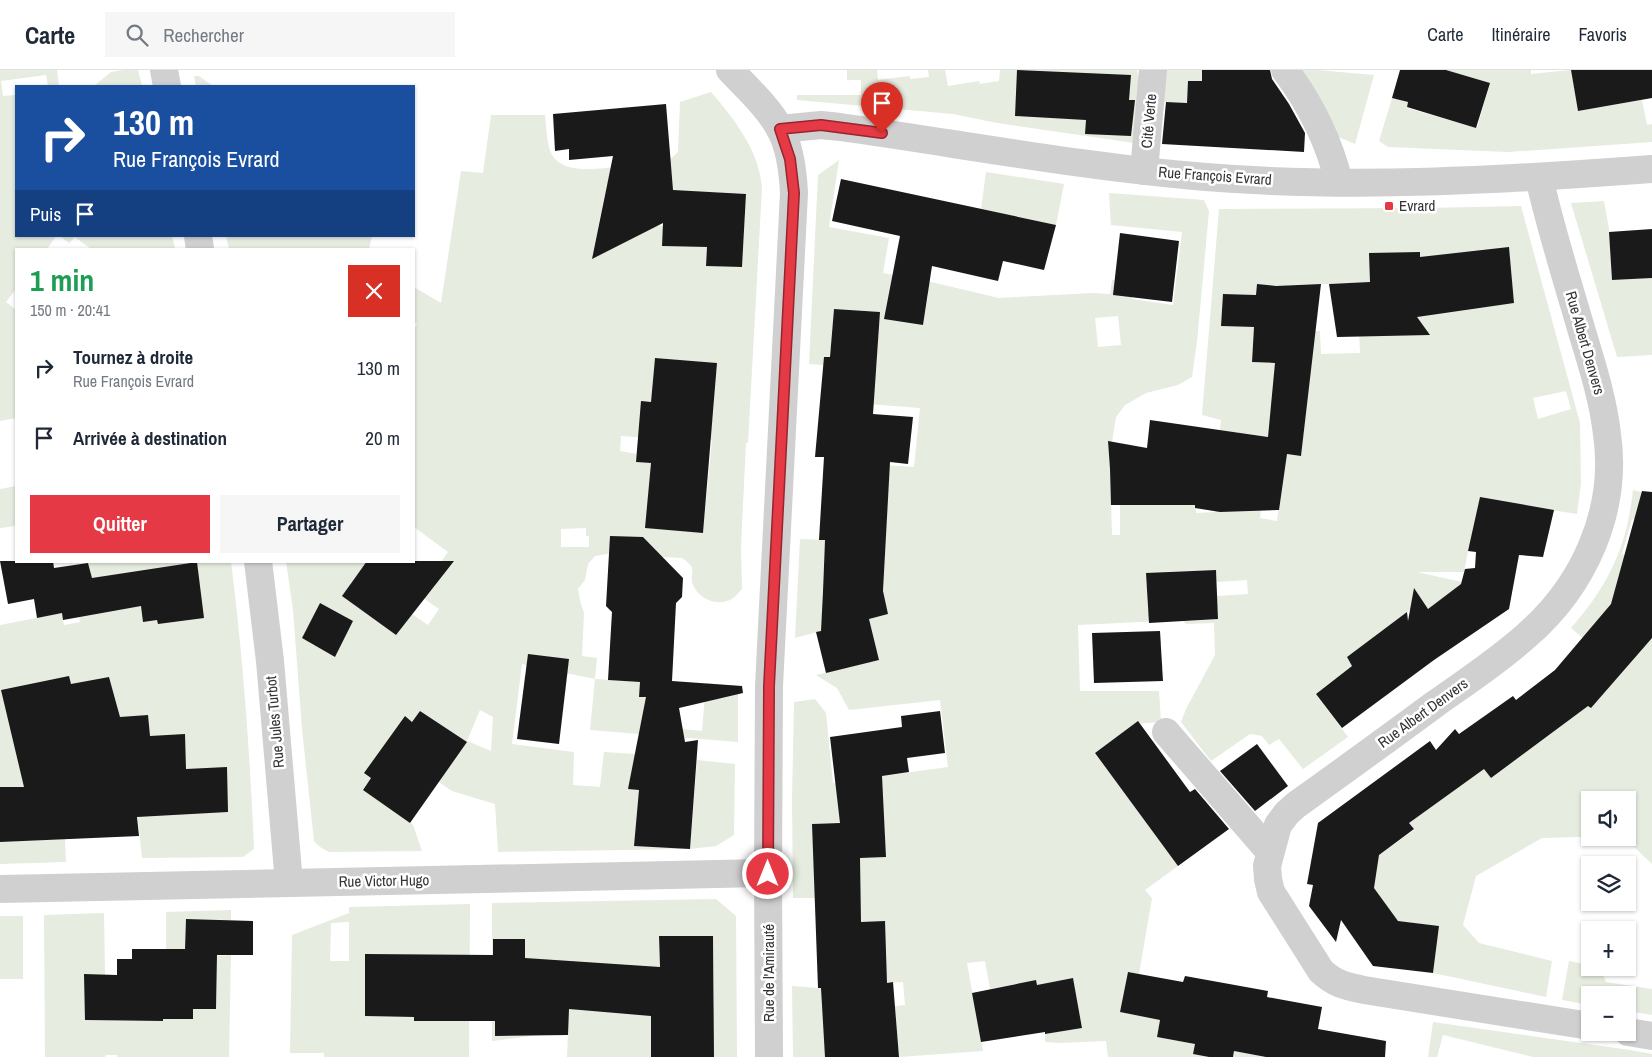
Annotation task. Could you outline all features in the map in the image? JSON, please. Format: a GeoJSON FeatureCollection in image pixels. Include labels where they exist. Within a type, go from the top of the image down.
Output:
{"type":"FeatureCollection","features":[{"type":"Feature","properties":{"kind":"street"},"geometry":{"type":"LineString","coordinates":[[164,70],[167,85]]}},
{"type":"Feature","properties":{"kind":"street","name":"Rue de l'Amirauté"},"geometry":{"type":"LineString","coordinates":[[730,70],[747,87],[780,129],[790,159],[794,193],[769,686],[769,1057]]}},
{"type":"Feature","properties":{"kind":"street","name":"Cité Verte"},"geometry":{"type":"LineString","coordinates":[[1144,171],[1153,70]]}},
{"type":"Feature","properties":{"kind":"street"},"geometry":{"type":"LineString","coordinates":[[1285,70],[1323,134],[1334,161],[1339,182]]}},
{"type":"Feature","properties":{"kind":"street","name":"Rue François Evrard"},"geometry":{"type":"LineString","coordinates":[[780,129],[821,125],[840,127],[1059,160],[1144,171],[1237,179],[1339,182],[1460,182],[1652,169]]}},
{"type":"Feature","properties":{"kind":"street","name":"Rue Albert Denvers"},"geometry":{"type":"LineString","coordinates":[[1539,177],[1550,222],[1596,377],[1606,423],[1610,458],[1609,476],[1605,508],[1598,533],[1571,587],[1543,620],[1508,652],[1287,813],[1278,825],[1267,866],[1271,892],[1321,971],[1330,980],[1341,985],[1364,990],[1581,1025]]}},
{"type":"Feature","properties":{"kind":"street","name":"Rue Jules Turbot"},"geometry":{"type":"LineString","coordinates":[[258,563],[270,661],[289,883]]}},
{"type":"Feature","properties":{"kind":"street"},"geometry":{"type":"LineString","coordinates":[[1166,732],[1270,852]]}},
{"type":"Feature","properties":{"kind":"street","name":"Rue Victor Hugo"},"geometry":{"type":"LineString","coordinates":[[0,889],[768,874]]}},
{"type":"Feature","properties":{"kind":"street"},"geometry":{"type":"LineString","coordinates":[[1636,1033],[1652,1036]]}},
{"type":"Feature","properties":{"kind":"shaded area"},"geometry":{"type":"Polygon","coordinates":[[[0,70],[57,70],[59,85],[48,85],[46,75],[1,81],[3,96],[15,95],[15,237],[55,237],[48,248],[15,248],[15,290],[6,302],[15,309],[15,418],[0,421],[0,70]]]}},
{"type":"Feature","properties":{"kind":"shaded area"},"geometry":{"type":"Polygon","coordinates":[[[138,70],[142,85],[95,85],[111,72],[138,70]]]}},
{"type":"Feature","properties":{"kind":"shaded area"},"geometry":{"type":"Polygon","coordinates":[[[847,70],[877,70],[878,80],[910,76],[910,79],[929,77],[928,70],[945,70],[948,86],[979,81],[980,84],[999,81],[1000,70],[1137,70],[1139,78],[1134,143],[997,123],[953,114],[797,100],[797,95],[861,95],[861,80],[847,80],[847,70]]]}},
{"type":"Feature","properties":{"kind":"shaded area"},"geometry":{"type":"Polygon","coordinates":[[[1166,70],[1229,70],[1219,82],[1189,81],[1187,103],[1162,102],[1166,70]]]}},
{"type":"Feature","properties":{"kind":"shaded area"},"geometry":{"type":"Polygon","coordinates":[[[1295,70],[1374,75],[1355,144],[1336,136],[1295,70]]]}},
{"type":"Feature","properties":{"kind":"shaded area"},"geometry":{"type":"Polygon","coordinates":[[[1446,70],[1531,70],[1531,74],[1571,70],[1578,111],[1642,100],[1647,125],[1652,124],[1652,142],[1508,152],[1388,147],[1379,141],[1392,98],[1408,102],[1407,108],[1477,128],[1490,83],[1446,70]]]}},
{"type":"Feature","properties":{"kind":"shaded area"},"geometry":{"type":"Polygon","coordinates":[[[194,76],[199,76],[212,85],[196,85],[194,76]]]}},
{"type":"Feature","properties":{"kind":"shaded area"},"geometry":{"type":"Polygon","coordinates":[[[711,92],[729,113],[751,148],[760,174],[762,188],[748,443],[746,443],[741,546],[742,589],[730,600],[714,602],[699,594],[696,590],[692,581],[691,565],[682,558],[607,554],[595,556],[588,564],[585,580],[578,589],[584,613],[582,656],[597,658],[595,679],[522,664],[512,744],[574,752],[573,785],[600,787],[604,752],[635,754],[690,848],[697,760],[735,764],[734,835],[716,846],[690,849],[498,852],[495,804],[452,791],[439,782],[461,738],[420,711],[412,722],[405,716],[364,773],[371,778],[363,789],[413,825],[422,851],[329,852],[314,841],[302,729],[293,610],[286,563],[366,563],[350,584],[350,602],[396,635],[410,615],[409,612],[428,625],[439,609],[403,584],[435,570],[448,552],[415,528],[415,327],[417,324],[415,323],[415,288],[441,303],[461,171],[483,173],[491,115],[545,115],[549,145],[551,153],[556,160],[572,168],[620,167],[607,184],[592,258],[640,188],[678,152],[680,102],[711,92]],[[709,192],[639,225],[663,226],[662,246],[707,247],[706,266],[742,267],[746,195],[709,192]],[[655,358],[651,402],[677,440],[621,436],[620,451],[637,454],[636,462],[651,463],[646,527],[703,533],[712,440],[706,439],[713,416],[717,363],[655,358]],[[586,528],[561,529],[561,547],[589,547],[589,536],[586,536],[586,528]],[[320,603],[302,638],[335,657],[353,621],[320,603]],[[480,710],[467,741],[491,751],[493,717],[480,710]]]}},
{"type":"Feature","properties":{"kind":"shaded area"},"geometry":{"type":"Polygon","coordinates":[[[839,160],[829,227],[889,238],[883,273],[999,298],[1092,293],[1110,294],[1112,280],[1133,283],[1132,299],[1173,305],[1182,232],[1111,225],[1109,193],[1204,200],[1209,211],[1192,377],[1178,385],[1146,393],[1125,405],[1116,417],[1112,442],[1108,442],[1112,535],[1120,535],[1120,505],[1194,471],[1196,513],[1215,512],[1214,474],[1263,490],[1260,518],[1277,521],[1286,454],[1301,456],[1310,375],[1282,460],[1268,437],[1220,430],[1221,420],[1202,415],[1219,209],[1521,206],[1580,423],[1581,483],[1577,514],[1545,509],[1469,546],[1464,572],[1417,572],[1462,582],[1428,609],[1422,601],[1347,657],[1352,666],[1316,694],[1348,737],[1303,769],[1279,739],[1269,745],[1262,736],[1250,734],[1211,761],[1181,722],[1215,655],[1214,623],[1186,624],[1182,620],[1078,625],[1080,691],[1159,691],[1161,722],[1134,724],[1095,753],[1178,866],[1145,890],[1152,898],[1139,974],[1128,972],[1120,1012],[1160,1020],[1157,1037],[1195,1044],[1193,1054],[1209,1057],[1108,1057],[1106,1041],[1045,1042],[1045,1034],[1082,1028],[1073,978],[1037,985],[1036,980],[990,989],[985,961],[967,963],[983,1051],[899,1057],[895,1006],[905,1005],[903,982],[887,983],[861,922],[859,858],[886,857],[884,824],[864,821],[813,824],[815,898],[793,898],[794,702],[815,699],[826,713],[833,783],[948,767],[940,700],[849,710],[837,688],[816,675],[879,660],[869,619],[888,614],[883,595],[889,468],[824,461],[914,467],[920,408],[855,403],[876,370],[880,312],[834,309],[830,357],[823,365],[809,364],[818,175],[839,160]],[[1509,248],[1434,256],[1506,304],[1514,303],[1509,248]],[[1357,283],[1289,285],[1289,287],[1257,285],[1252,362],[1288,364],[1288,332],[1320,331],[1321,354],[1360,353],[1357,283]],[[912,293],[908,322],[923,325],[928,295],[912,293]],[[1223,294],[1221,326],[1251,327],[1253,295],[1223,294]],[[1118,316],[1095,318],[1098,347],[1121,345],[1118,316]],[[1566,391],[1533,398],[1538,419],[1571,409],[1566,391]],[[1216,570],[1165,572],[1189,621],[1218,619],[1217,596],[1248,594],[1247,580],[1217,582],[1216,570]]]}},
{"type":"Feature","properties":{"kind":"shaded area"},"geometry":{"type":"Polygon","coordinates":[[[986,172],[1064,184],[1056,225],[981,209],[986,172]]]}},
{"type":"Feature","properties":{"kind":"shaded area"},"geometry":{"type":"Polygon","coordinates":[[[1604,201],[1609,229],[1612,280],[1652,278],[1652,355],[1617,357],[1571,203],[1604,201]]]}},
{"type":"Feature","properties":{"kind":"shaded area"},"geometry":{"type":"Polygon","coordinates":[[[61,237],[75,237],[69,243],[61,237]]]}},
{"type":"Feature","properties":{"kind":"shaded area"},"geometry":{"type":"Polygon","coordinates":[[[75,237],[172,237],[175,248],[90,248],[75,237]]]}},
{"type":"Feature","properties":{"kind":"shaded area"},"geometry":{"type":"Polygon","coordinates":[[[226,237],[372,237],[369,248],[229,248],[226,237]]]}},
{"type":"Feature","properties":{"kind":"shaded area"},"geometry":{"type":"Polygon","coordinates":[[[15,486],[15,526],[0,528],[0,489],[15,486]]]}},
{"type":"Feature","properties":{"kind":"shaded area"},"geometry":{"type":"Polygon","coordinates":[[[1633,490],[1644,493],[1642,522],[1632,519],[1622,554],[1630,557],[1652,593],[1583,638],[1571,628],[1596,596],[1614,564],[1626,529],[1633,490]]]}},
{"type":"Feature","properties":{"kind":"shaded area"},"geometry":{"type":"Polygon","coordinates":[[[800,539],[825,540],[821,631],[795,638],[800,539]]]}},
{"type":"Feature","properties":{"kind":"shaded area"},"geometry":{"type":"Polygon","coordinates":[[[88,563],[231,563],[246,705],[254,849],[243,857],[142,858],[131,754],[65,805],[0,787],[0,625],[62,613],[64,625],[80,622],[78,610],[92,578],[88,563]],[[109,677],[97,679],[119,713],[109,677]]]}},
{"type":"Feature","properties":{"kind":"shaded area"},"geometry":{"type":"Polygon","coordinates":[[[1652,638],[1652,864],[1633,846],[1636,846],[1636,791],[1581,791],[1581,837],[1542,838],[1476,876],[1463,925],[1479,943],[1552,961],[1546,997],[1433,973],[1439,926],[1398,921],[1374,888],[1379,855],[1414,830],[1409,823],[1484,768],[1491,778],[1566,722],[1538,683],[1652,638]]]}},
{"type":"Feature","properties":{"kind":"shaded area"},"geometry":{"type":"Polygon","coordinates":[[[595,679],[640,682],[640,697],[658,698],[644,725],[702,731],[706,683],[738,686],[738,742],[590,730],[595,679]]]}},
{"type":"Feature","properties":{"kind":"shaded area"},"geometry":{"type":"Polygon","coordinates":[[[65,839],[66,862],[0,864],[0,842],[65,839]]]}},
{"type":"Feature","properties":{"kind":"shaded area"},"geometry":{"type":"Polygon","coordinates":[[[716,899],[736,916],[737,1057],[567,1057],[568,1031],[492,1041],[492,903],[716,899]],[[713,936],[659,937],[661,1007],[714,1007],[713,936]]]}},
{"type":"Feature","properties":{"kind":"shaded area"},"geometry":{"type":"Polygon","coordinates":[[[470,904],[469,1057],[324,1057],[324,1053],[290,1053],[292,935],[349,913],[349,907],[470,904]],[[349,922],[331,923],[330,961],[349,961],[349,922]],[[365,964],[366,1016],[414,1017],[414,1021],[427,1021],[365,964]]]}},
{"type":"Feature","properties":{"kind":"shaded area"},"geometry":{"type":"Polygon","coordinates":[[[231,910],[231,920],[186,919],[185,949],[166,950],[166,912],[231,910]]]}},
{"type":"Feature","properties":{"kind":"shaded area"},"geometry":{"type":"Polygon","coordinates":[[[104,913],[105,975],[85,974],[85,1020],[163,1021],[163,995],[193,1009],[216,1009],[217,956],[231,955],[229,1057],[117,1057],[117,1055],[106,1055],[105,1057],[45,1057],[44,915],[104,913]]]}},
{"type":"Feature","properties":{"kind":"shaded area"},"geometry":{"type":"Polygon","coordinates":[[[0,916],[23,916],[23,979],[0,979],[0,916]]]}},
{"type":"Feature","properties":{"kind":"shaded area"},"geometry":{"type":"Polygon","coordinates":[[[1569,961],[1581,963],[1581,976],[1603,976],[1606,982],[1632,986],[1581,986],[1581,1003],[1562,1000],[1569,961]]]}},
{"type":"Feature","properties":{"kind":"shaded area"},"geometry":{"type":"Polygon","coordinates":[[[792,986],[818,988],[852,986],[825,1057],[793,1057],[792,986]]]}},
{"type":"Feature","properties":{"kind":"shaded area"},"geometry":{"type":"Polygon","coordinates":[[[1636,987],[1652,989],[1652,1015],[1636,1012],[1636,987]]]}},
{"type":"Feature","properties":{"kind":"shaded area"},"geometry":{"type":"Polygon","coordinates":[[[1433,1022],[1630,1050],[1652,1054],[1652,1057],[1533,1057],[1443,1035],[1437,1057],[1428,1057],[1433,1022]]]}},
{"type":"Feature","properties":{"kind":"shaded area"},"geometry":{"type":"Polygon","coordinates":[[[1234,1051],[1266,1057],[1233,1057],[1234,1051]]]}},
{"type":"Feature","properties":{"kind":"building"},"geometry":{"type":"Polygon","coordinates":[[[1017,70],[1131,75],[1129,100],[1135,100],[1131,136],[1085,134],[1086,120],[1015,116],[1017,70]]]}},
{"type":"Feature","properties":{"kind":"building"},"geometry":{"type":"Polygon","coordinates":[[[1202,70],[1270,70],[1272,79],[1305,133],[1304,152],[1162,144],[1166,102],[1187,103],[1188,81],[1202,81],[1202,70]]]}},
{"type":"Feature","properties":{"kind":"building"},"geometry":{"type":"Polygon","coordinates":[[[1400,70],[1446,70],[1490,83],[1476,128],[1407,107],[1408,102],[1392,98],[1400,70]]]}},
{"type":"Feature","properties":{"kind":"building"},"geometry":{"type":"Polygon","coordinates":[[[1571,70],[1652,70],[1652,98],[1578,111],[1571,70]]]}},
{"type":"Feature","properties":{"kind":"building"},"geometry":{"type":"Polygon","coordinates":[[[666,104],[673,190],[746,194],[742,267],[706,266],[707,247],[662,246],[663,223],[592,259],[613,156],[569,160],[569,149],[555,151],[553,114],[666,104]]]}},
{"type":"Feature","properties":{"kind":"building"},"geometry":{"type":"Polygon","coordinates":[[[841,179],[1056,225],[1044,270],[1003,261],[998,281],[932,266],[923,325],[884,319],[900,236],[832,221],[841,179]]]}},
{"type":"Feature","properties":{"kind":"building"},"geometry":{"type":"Polygon","coordinates":[[[1652,229],[1652,278],[1612,280],[1609,232],[1652,229]]]}},
{"type":"Feature","properties":{"kind":"building"},"geometry":{"type":"Polygon","coordinates":[[[1120,233],[1179,241],[1172,302],[1113,295],[1120,233]]]}},
{"type":"Feature","properties":{"kind":"building"},"geometry":{"type":"Polygon","coordinates":[[[1509,247],[1514,303],[1417,317],[1430,335],[1337,337],[1329,284],[1370,282],[1369,253],[1420,252],[1420,257],[1509,247]]]}},
{"type":"Feature","properties":{"kind":"building"},"geometry":{"type":"Polygon","coordinates":[[[1257,284],[1276,286],[1321,284],[1301,456],[1287,454],[1279,510],[1220,512],[1195,508],[1195,505],[1111,505],[1108,441],[1147,448],[1150,420],[1268,437],[1275,363],[1252,362],[1254,327],[1221,326],[1223,294],[1256,295],[1257,284]]]}},
{"type":"Feature","properties":{"kind":"building"},"geometry":{"type":"Polygon","coordinates":[[[834,309],[880,312],[873,414],[913,417],[908,464],[890,462],[883,591],[888,614],[869,619],[879,660],[826,673],[816,632],[821,631],[823,591],[825,540],[819,540],[824,457],[815,457],[824,357],[830,357],[834,309]]]}},
{"type":"Feature","properties":{"kind":"building"},"geometry":{"type":"Polygon","coordinates":[[[655,358],[717,363],[703,533],[645,528],[651,463],[636,462],[641,401],[651,402],[655,358]]]}},
{"type":"Feature","properties":{"kind":"building"},"geometry":{"type":"Polygon","coordinates":[[[1642,491],[1652,492],[1652,638],[1591,708],[1588,706],[1491,778],[1484,769],[1409,823],[1414,829],[1379,855],[1374,888],[1398,921],[1439,926],[1433,973],[1373,966],[1341,920],[1336,942],[1309,906],[1313,885],[1307,884],[1318,823],[1430,741],[1436,750],[1455,729],[1459,734],[1513,696],[1516,700],[1555,670],[1611,604],[1642,491]]]}},
{"type":"Feature","properties":{"kind":"building"},"geometry":{"type":"Polygon","coordinates":[[[1480,497],[1554,510],[1543,557],[1519,555],[1509,609],[1434,660],[1342,728],[1316,694],[1352,666],[1347,657],[1407,612],[1408,621],[1414,588],[1428,609],[1461,584],[1465,569],[1475,568],[1476,552],[1468,551],[1480,497]]]}},
{"type":"Feature","properties":{"kind":"building"},"geometry":{"type":"Polygon","coordinates":[[[610,536],[643,537],[683,578],[682,597],[676,603],[672,681],[742,686],[743,693],[679,708],[685,742],[698,740],[690,849],[634,846],[639,790],[628,789],[646,697],[639,697],[640,682],[608,680],[612,612],[606,606],[610,536]]]}},
{"type":"Feature","properties":{"kind":"building"},"geometry":{"type":"Polygon","coordinates":[[[0,561],[53,563],[54,568],[88,563],[92,578],[197,563],[204,618],[158,624],[157,620],[143,622],[141,606],[63,620],[62,613],[37,618],[34,599],[8,604],[0,561]]]}},
{"type":"Feature","properties":{"kind":"building"},"geometry":{"type":"Polygon","coordinates":[[[454,561],[396,635],[342,596],[366,563],[454,561]]]}},
{"type":"Feature","properties":{"kind":"building"},"geometry":{"type":"Polygon","coordinates":[[[1216,570],[1218,619],[1149,623],[1146,573],[1216,570]]]}},
{"type":"Feature","properties":{"kind":"building"},"geometry":{"type":"Polygon","coordinates":[[[320,603],[353,621],[335,657],[302,638],[320,603]]]}},
{"type":"Feature","properties":{"kind":"building"},"geometry":{"type":"Polygon","coordinates":[[[1160,631],[1163,681],[1094,683],[1092,633],[1160,631]]]}},
{"type":"Feature","properties":{"kind":"building"},"geometry":{"type":"Polygon","coordinates":[[[528,654],[569,659],[559,744],[517,739],[528,654]]]}},
{"type":"Feature","properties":{"kind":"building"},"geometry":{"type":"Polygon","coordinates":[[[69,676],[71,684],[109,677],[120,717],[148,715],[150,736],[185,734],[186,769],[227,767],[228,812],[137,817],[139,836],[0,842],[0,787],[24,787],[1,690],[69,676]]]}},
{"type":"Feature","properties":{"kind":"building"},"geometry":{"type":"Polygon","coordinates":[[[420,711],[467,742],[410,823],[363,790],[371,778],[364,773],[405,716],[412,722],[420,711]]]}},
{"type":"Feature","properties":{"kind":"building"},"geometry":{"type":"Polygon","coordinates":[[[940,711],[945,753],[907,758],[909,772],[882,776],[886,857],[860,858],[861,922],[885,921],[887,983],[893,982],[899,1057],[825,1057],[821,988],[818,988],[812,824],[840,823],[830,737],[902,727],[901,716],[940,711]]]}},
{"type":"Feature","properties":{"kind":"building"},"geometry":{"type":"Polygon","coordinates":[[[1138,721],[1190,792],[1195,789],[1229,829],[1178,866],[1095,753],[1138,721]]]}},
{"type":"Feature","properties":{"kind":"building"},"geometry":{"type":"Polygon","coordinates":[[[1257,744],[1288,786],[1255,811],[1220,771],[1257,744]]]}},
{"type":"Feature","properties":{"kind":"building"},"geometry":{"type":"Polygon","coordinates":[[[186,919],[253,921],[253,955],[217,955],[216,1009],[193,1009],[193,1019],[163,1019],[163,1021],[85,1020],[84,974],[117,975],[117,959],[132,959],[132,949],[185,949],[186,919]]]}},
{"type":"Feature","properties":{"kind":"building"},"geometry":{"type":"Polygon","coordinates":[[[659,936],[713,936],[714,1057],[651,1057],[651,1016],[569,1009],[568,1035],[495,1036],[495,1021],[414,1021],[414,1017],[365,1016],[365,954],[493,955],[493,939],[525,939],[525,958],[660,967],[659,936]]]}},
{"type":"Feature","properties":{"kind":"building"},"geometry":{"type":"Polygon","coordinates":[[[1128,972],[1183,982],[1185,976],[1268,991],[1267,997],[1322,1007],[1318,1029],[1386,1041],[1385,1057],[1266,1057],[1234,1051],[1233,1057],[1209,1057],[1193,1054],[1195,1044],[1157,1037],[1160,1020],[1120,1012],[1128,972]]]}},
{"type":"Feature","properties":{"kind":"building"},"geometry":{"type":"Polygon","coordinates":[[[1073,978],[1082,1028],[981,1042],[972,993],[1036,980],[1037,985],[1073,978]]]}},
{"type":"Feature","properties":{"kind":"place","name":"Evrard"},"geometry":{"type":"Point","coordinates":[1389,206]}},
{"type":"Feature","properties":{"kind":"route"},"geometry":{"type":"LineString","coordinates":[[768,874],[769,686],[794,193],[790,159],[780,129],[821,125],[882,133]]}}]}
